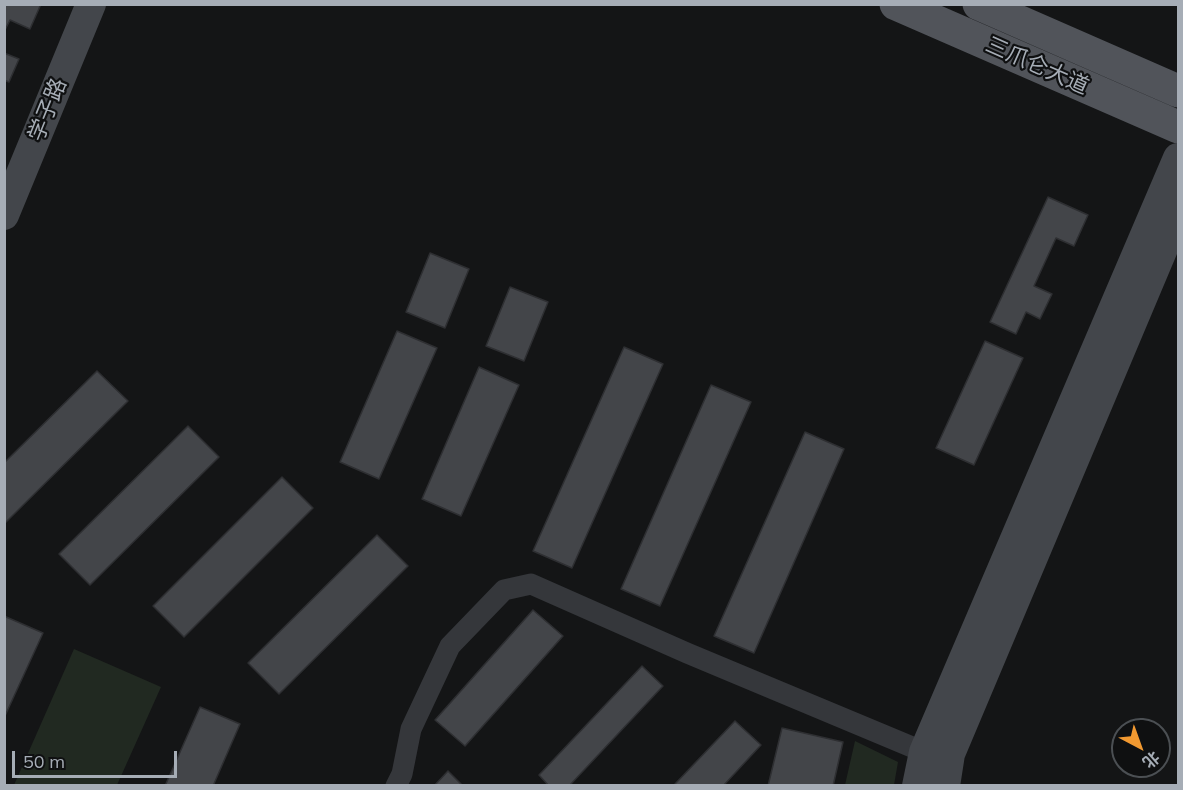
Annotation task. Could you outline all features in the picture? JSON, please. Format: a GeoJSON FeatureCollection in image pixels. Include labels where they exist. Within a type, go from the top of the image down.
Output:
{"type":"FeatureCollection","features":[{"type":"Feature","properties":{"kind":"main road","name":"学子路"},"geometry":{"type":"LineString","coordinates":[[4,215],[91,4]]}},
{"type":"Feature","properties":{"kind":"main road","name":"三爪仑大道"},"geometry":{"type":"LineString","coordinates":[[896,4],[1179,127]]}},
{"type":"Feature","properties":{"kind":"main road","name":"三爪仑大道"},"geometry":{"type":"LineString","coordinates":[[979,4],[1179,91]]}},
{"type":"Feature","properties":{"kind":"main road"},"geometry":{"type":"LineString","coordinates":[[917,786],[924,752],[1178,159]]}},
{"type":"Feature","properties":{"kind":"main road"},"geometry":{"type":"LineString","coordinates":[[945,786],[950,754],[1179,213]]}},
{"type":"Feature","properties":{"kind":"street"},"geometry":{"type":"LineString","coordinates":[[396,786],[402,774],[411,729],[450,646],[504,590],[531,584],[687,653],[924,752]]}},
{"type":"Feature","properties":{"kind":"shaded area"},"geometry":{"type":"Polygon","coordinates":[[[74,649],[161,687],[117,785],[14,785],[74,649]]]}},
{"type":"Feature","properties":{"kind":"shaded area"},"geometry":{"type":"Polygon","coordinates":[[[855,741],[898,762],[894,785],[845,785],[855,741]]]}},
{"type":"Feature","properties":{"kind":"building"},"geometry":{"type":"Polygon","coordinates":[[[4,4],[41,4],[30,29],[10,20],[4,32],[4,4]]]}},
{"type":"Feature","properties":{"kind":"building"},"geometry":{"type":"Polygon","coordinates":[[[4,53],[19,59],[9,82],[4,80],[4,53]]]}},
{"type":"Feature","properties":{"kind":"building"},"geometry":{"type":"Polygon","coordinates":[[[1048,197],[1088,215],[1074,246],[1056,238],[1034,286],[1052,294],[1040,319],[1026,312],[1016,334],[990,322],[1048,197]]]}},
{"type":"Feature","properties":{"kind":"building"},"geometry":{"type":"Polygon","coordinates":[[[430,253],[469,269],[445,328],[406,312],[430,253]]]}},
{"type":"Feature","properties":{"kind":"building"},"geometry":{"type":"Polygon","coordinates":[[[510,287],[548,302],[524,361],[486,346],[510,287]]]}},
{"type":"Feature","properties":{"kind":"building"},"geometry":{"type":"Polygon","coordinates":[[[397,331],[437,348],[379,479],[340,462],[397,331]]]}},
{"type":"Feature","properties":{"kind":"building"},"geometry":{"type":"Polygon","coordinates":[[[985,341],[1023,358],[974,465],[936,448],[985,341]]]}},
{"type":"Feature","properties":{"kind":"building"},"geometry":{"type":"Polygon","coordinates":[[[624,347],[663,364],[572,568],[533,551],[624,347]]]}},
{"type":"Feature","properties":{"kind":"building"},"geometry":{"type":"Polygon","coordinates":[[[479,367],[519,385],[461,516],[422,499],[479,367]]]}},
{"type":"Feature","properties":{"kind":"building"},"geometry":{"type":"Polygon","coordinates":[[[97,371],[128,401],[4,524],[4,463],[97,371]]]}},
{"type":"Feature","properties":{"kind":"building"},"geometry":{"type":"Polygon","coordinates":[[[711,385],[751,402],[660,606],[621,589],[711,385]]]}},
{"type":"Feature","properties":{"kind":"building"},"geometry":{"type":"Polygon","coordinates":[[[188,426],[219,457],[90,585],[59,554],[188,426]]]}},
{"type":"Feature","properties":{"kind":"building"},"geometry":{"type":"Polygon","coordinates":[[[805,432],[844,449],[754,653],[714,636],[805,432]]]}},
{"type":"Feature","properties":{"kind":"building"},"geometry":{"type":"Polygon","coordinates":[[[282,477],[313,508],[184,637],[153,606],[282,477]]]}},
{"type":"Feature","properties":{"kind":"building"},"geometry":{"type":"Polygon","coordinates":[[[377,535],[408,566],[279,694],[248,663],[377,535]]]}},
{"type":"Feature","properties":{"kind":"building"},"geometry":{"type":"Polygon","coordinates":[[[533,610],[563,636],[465,746],[435,720],[533,610]]]}},
{"type":"Feature","properties":{"kind":"building"},"geometry":{"type":"Polygon","coordinates":[[[4,616],[43,633],[4,718],[4,616]]]}},
{"type":"Feature","properties":{"kind":"building"},"geometry":{"type":"Polygon","coordinates":[[[642,666],[663,686],[569,786],[549,786],[539,775],[642,666]]]}},
{"type":"Feature","properties":{"kind":"building"},"geometry":{"type":"Polygon","coordinates":[[[200,707],[240,724],[213,786],[165,786],[200,707]]]}},
{"type":"Feature","properties":{"kind":"building"},"geometry":{"type":"Polygon","coordinates":[[[735,721],[761,745],[723,786],[676,786],[675,784],[735,721]]]}},
{"type":"Feature","properties":{"kind":"building"},"geometry":{"type":"Polygon","coordinates":[[[782,728],[843,742],[833,786],[768,786],[782,728]]]}},
{"type":"Feature","properties":{"kind":"building"},"geometry":{"type":"Polygon","coordinates":[[[448,771],[463,786],[434,786],[448,771]]]}}]}
